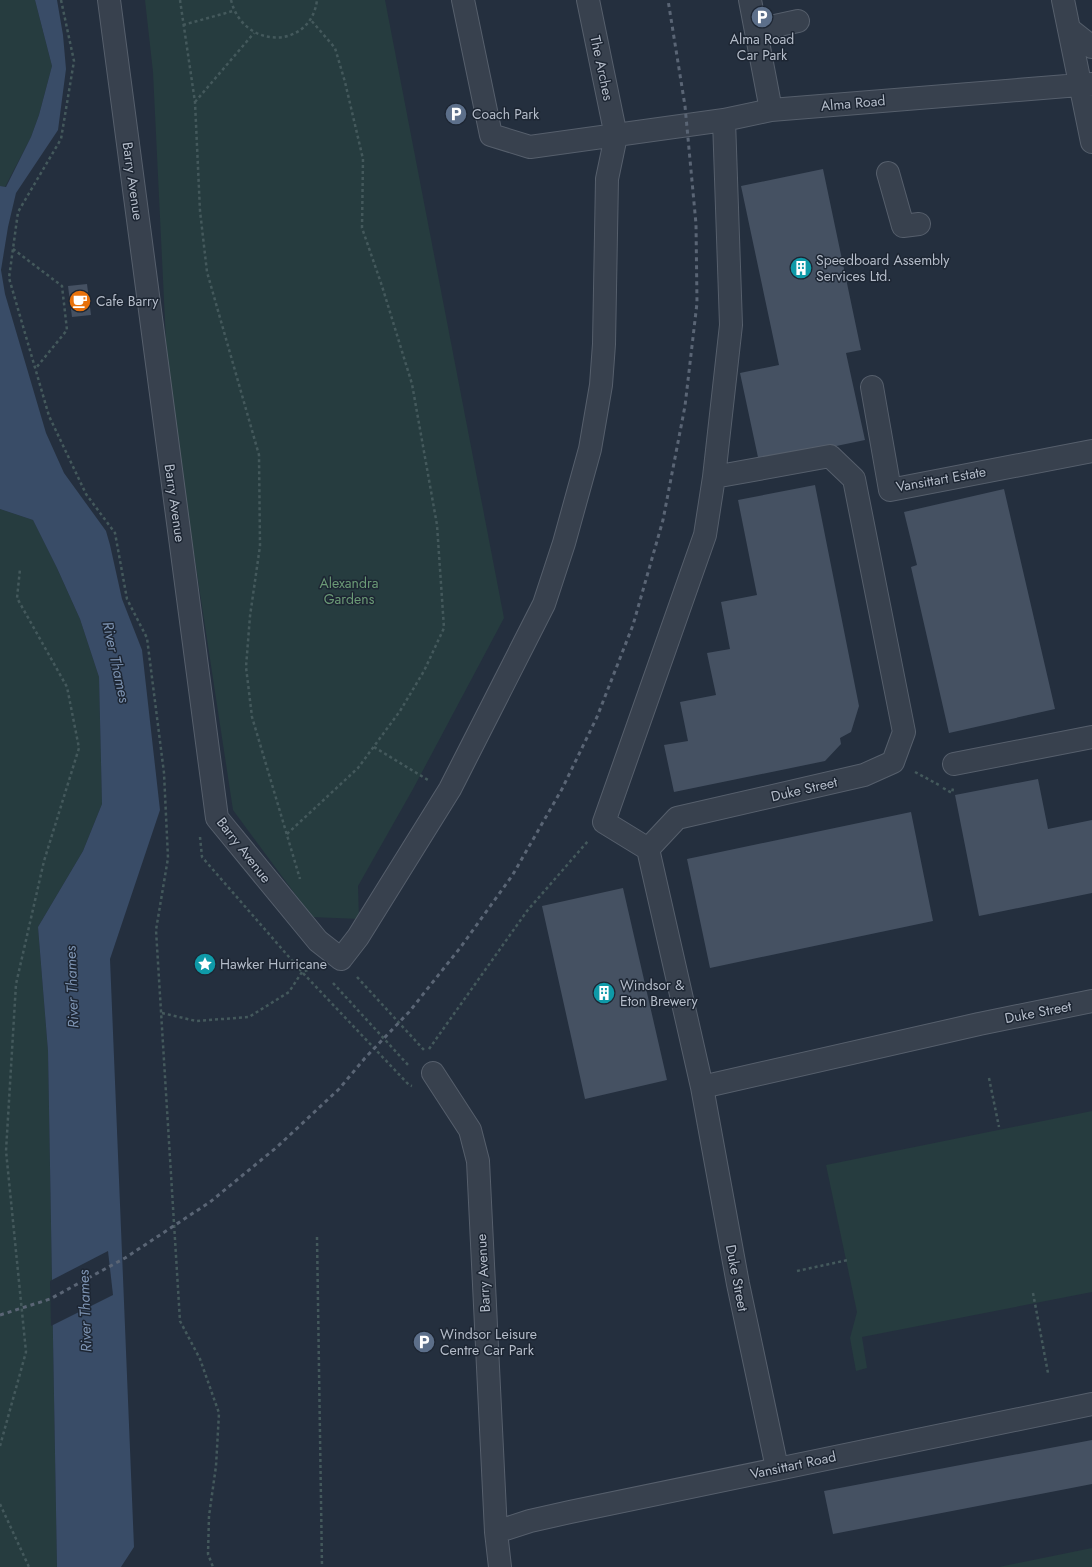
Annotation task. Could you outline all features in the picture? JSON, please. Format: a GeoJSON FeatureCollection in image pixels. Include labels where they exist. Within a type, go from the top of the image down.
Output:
{"type":"FeatureCollection","features":[{"type":"Feature","properties":{"kind":"street","name":"Barry Avenue"},"geometry":{"type":"LineString","coordinates":[[109,0],[217,818],[318,942],[341,959]]}},
{"type":"Feature","properties":{"kind":"street","name":"Alma Road"},"geometry":{"type":"LineString","coordinates":[[463,0],[491,135],[530,147],[724,120],[771,110],[1086,84]]}},
{"type":"Feature","properties":{"kind":"street","name":"The Arches"},"geometry":{"type":"LineString","coordinates":[[588,0],[616,136]]}},
{"type":"Feature","properties":{"kind":"street"},"geometry":{"type":"LineString","coordinates":[[750,0],[771,110]]}},
{"type":"Feature","properties":{"kind":"street"},"geometry":{"type":"LineString","coordinates":[[1063,0],[1069,29],[1086,84],[1092,137]]}},
{"type":"Feature","properties":{"kind":"street"},"geometry":{"type":"LineString","coordinates":[[756,30],[798,20]]}},
{"type":"Feature","properties":{"kind":"street"},"geometry":{"type":"LineString","coordinates":[[1069,29],[1092,47]]}},
{"type":"Feature","properties":{"kind":"street"},"geometry":{"type":"LineString","coordinates":[[648,849],[604,822],[705,535],[714,477],[732,325],[724,120]]}},
{"type":"Feature","properties":{"kind":"street"},"geometry":{"type":"LineString","coordinates":[[341,959],[358,937],[448,792],[544,604],[564,543],[590,449],[601,386],[604,344],[607,179],[616,136]]}},
{"type":"Feature","properties":{"kind":"street"},"geometry":{"type":"LineString","coordinates":[[888,173],[903,226],[920,224]]}},
{"type":"Feature","properties":{"kind":"street","name":"Vansittart Estate"},"geometry":{"type":"LineString","coordinates":[[872,387],[890,490],[1092,451]]}},
{"type":"Feature","properties":{"kind":"street","name":"Duke Street"},"geometry":{"type":"LineString","coordinates":[[714,477],[830,456],[854,479],[904,732],[893,762],[864,775],[677,818],[648,849],[702,1087],[738,1284],[777,1468]]}},
{"type":"Feature","properties":{"kind":"street"},"geometry":{"type":"LineString","coordinates":[[954,764],[1092,737]]}},
{"type":"Feature","properties":{"kind":"street","name":"Duke Street"},"geometry":{"type":"LineString","coordinates":[[702,1087],[979,1024],[1092,1002]]}},
{"type":"Feature","properties":{"kind":"street","name":"Barry Avenue"},"geometry":{"type":"LineString","coordinates":[[429,1063],[448,1097],[470,1130],[478,1161],[496,1532],[500,1567]]}},
{"type":"Feature","properties":{"kind":"street","name":"Vansittart Road"},"geometry":{"type":"LineString","coordinates":[[496,1532],[530,1521],[570,1512],[1092,1404]]}},
{"type":"Feature","properties":{"kind":"path"},"geometry":{"type":"LineString","coordinates":[[61,0],[74,61],[61,139],[18,212],[9,278],[49,416],[86,494],[115,533],[127,599],[147,638],[164,773],[168,858],[156,930],[180,1321],[200,1359],[219,1413],[216,1466],[209,1516],[208,1554],[213,1567]]}},
{"type":"Feature","properties":{"kind":"path"},"geometry":{"type":"LineString","coordinates":[[180,0],[195,102],[200,211],[207,272],[259,455],[260,546],[250,616],[246,666],[252,717],[301,884]]}},
{"type":"Feature","properties":{"kind":"path"},"geometry":{"type":"LineString","coordinates":[[231,0],[233,11],[242,24],[254,33],[266,37],[278,38],[291,35],[302,28],[310,19],[317,0]]}},
{"type":"Feature","properties":{"kind":"path"},"geometry":{"type":"LineString","coordinates":[[183,25],[233,11]]}},
{"type":"Feature","properties":{"kind":"path"},"geometry":{"type":"LineString","coordinates":[[286,834],[358,768],[400,711],[420,677],[444,628],[437,525],[412,384],[382,286],[362,228],[363,159],[345,82],[335,48],[310,19]]}},
{"type":"Feature","properties":{"kind":"path"},"geometry":{"type":"LineString","coordinates":[[195,102],[254,33]]}},
{"type":"Feature","properties":{"kind":"path"},"geometry":{"type":"LineString","coordinates":[[13,249],[62,286],[67,330],[36,368]]}},
{"type":"Feature","properties":{"kind":"path"},"geometry":{"type":"LineString","coordinates":[[0,1446],[26,1352],[6,1151],[16,984],[44,862],[79,748],[66,687],[17,598],[20,569]]}},
{"type":"Feature","properties":{"kind":"path"},"geometry":{"type":"LineString","coordinates":[[374,747],[448,792]]}},
{"type":"Feature","properties":{"kind":"path"},"geometry":{"type":"LineString","coordinates":[[329,979],[410,1067],[429,1063],[527,911],[604,822]]}},
{"type":"Feature","properties":{"kind":"path"},"geometry":{"type":"LineString","coordinates":[[341,959],[429,1063]]}},
{"type":"Feature","properties":{"kind":"path"},"geometry":{"type":"LineString","coordinates":[[162,1013],[196,1021],[249,1017],[289,992],[302,972],[318,967]]}},
{"type":"Feature","properties":{"kind":"path"},"geometry":{"type":"LineString","coordinates":[[302,972],[409,1086],[448,1097]]}},
{"type":"Feature","properties":{"kind":"path"},"geometry":{"type":"LineString","coordinates":[[989,1078],[999,1126]]}},
{"type":"Feature","properties":{"kind":"path"},"geometry":{"type":"LineString","coordinates":[[318,1237],[322,1567]]}},
{"type":"Feature","properties":{"kind":"path"},"geometry":{"type":"LineString","coordinates":[[797,1271],[848,1260]]}},
{"type":"Feature","properties":{"kind":"path"},"geometry":{"type":"LineString","coordinates":[[1033,1293],[1048,1374]]}},
{"type":"Feature","properties":{"kind":"path"},"geometry":{"type":"LineString","coordinates":[[0,1504],[29,1567]]}},
{"type":"Feature","properties":{"kind":"green space"},"geometry":{"type":"Polygon","coordinates":[[[0,0],[35,0],[52,66],[39,115],[31,137],[5,187],[0,186],[0,0]]]}},
{"type":"Feature","properties":{"kind":"green space","name":"Alexandra Gardens"},"geometry":{"type":"Polygon","coordinates":[[[145,0],[385,0],[504,618],[413,789],[358,886],[359,919],[312,917],[233,810],[168,383],[153,72],[145,0]]]}},
{"type":"Feature","properties":{"kind":"green space"},"geometry":{"type":"Polygon","coordinates":[[[0,509],[33,520],[80,619],[99,677],[102,804],[83,851],[38,927],[48,1051],[57,1567],[0,1567],[0,509]]]}},
{"type":"Feature","properties":{"kind":"green space"},"geometry":{"type":"Polygon","coordinates":[[[1092,1111],[1092,1292],[862,1337],[867,1368],[856,1371],[850,1338],[857,1312],[826,1165],[1092,1111]]]}},
{"type":"Feature","properties":{"kind":"green space"},"geometry":{"type":"Polygon","coordinates":[[[1092,1548],[1092,1567],[999,1567],[1092,1548]]]}},
{"type":"Feature","properties":{"kind":"water","name":"River Thames"},"geometry":{"type":"Polygon","coordinates":[[[35,0],[57,0],[63,35],[66,69],[58,130],[16,193],[8,227],[1,270],[5,294],[46,433],[64,473],[106,531],[122,599],[142,650],[160,810],[110,959],[134,1547],[121,1567],[57,1567],[48,1051],[38,927],[83,851],[102,804],[99,677],[80,619],[33,520],[0,509],[0,186],[6,187],[31,137],[39,115],[52,66],[35,0]]]}},
{"type":"Feature","properties":{"kind":"pier"},"geometry":{"type":"Polygon","coordinates":[[[108,1251],[113,1295],[51,1326],[50,1281],[108,1251]]]}},
{"type":"Feature","properties":{"kind":"building","name":"Speedboard Assembly Services Ltd."},"geometry":{"type":"Polygon","coordinates":[[[823,169],[861,350],[846,353],[865,440],[759,462],[740,373],[779,365],[741,186],[823,169]]]}},
{"type":"Feature","properties":{"kind":"building","name":"Cafe Barry"},"geometry":{"type":"Polygon","coordinates":[[[87,284],[91,315],[72,317],[68,286],[87,284]]]}},
{"type":"Feature","properties":{"kind":"building"},"geometry":{"type":"Polygon","coordinates":[[[815,485],[859,706],[851,732],[840,738],[841,744],[825,761],[674,792],[664,745],[688,741],[680,702],[716,695],[707,653],[730,649],[721,602],[757,595],[738,500],[815,485]]]}},
{"type":"Feature","properties":{"kind":"building"},"geometry":{"type":"Polygon","coordinates":[[[1004,489],[1055,709],[949,733],[911,567],[917,565],[904,512],[1004,489]]]}},
{"type":"Feature","properties":{"kind":"building"},"geometry":{"type":"Polygon","coordinates":[[[1038,779],[1048,829],[1092,820],[1092,893],[979,916],[955,795],[1038,779]]]}},
{"type":"Feature","properties":{"kind":"building"},"geometry":{"type":"Polygon","coordinates":[[[911,812],[933,921],[710,968],[687,859],[911,812]]]}},
{"type":"Feature","properties":{"kind":"building","name":"Windsor & Eton Brewery"},"geometry":{"type":"Polygon","coordinates":[[[623,888],[667,1080],[585,1099],[542,906],[623,888]]]}},
{"type":"Feature","properties":{"kind":"building"},"geometry":{"type":"Polygon","coordinates":[[[1092,1440],[1092,1484],[833,1534],[824,1491],[1092,1440]]]}},
{"type":"Feature","properties":{"kind":"railway"},"geometry":{"type":"LineString","coordinates":[[0,1315],[50,1299],[125,1258],[210,1202],[277,1147],[339,1089],[365,1058],[409,1012],[460,948],[512,876],[562,789],[597,717],[633,625],[663,520],[685,406],[697,303],[696,224],[685,106],[668,0]]}},
{"type":"Feature","properties":{"kind":"place","name":"Alma Road Car Park"},"geometry":{"type":"Point","coordinates":[762,17]}},
{"type":"Feature","properties":{"kind":"place","name":"Coach Park"},"geometry":{"type":"Point","coordinates":[456,114]}},
{"type":"Feature","properties":{"kind":"place","name":"Speedboard Assembly Services Ltd."},"geometry":{"type":"Point","coordinates":[801,268]}},
{"type":"Feature","properties":{"kind":"place","name":"Cafe Barry"},"geometry":{"type":"Point","coordinates":[80,301]}},
{"type":"Feature","properties":{"kind":"place","name":"Hawker Hurricane"},"geometry":{"type":"Point","coordinates":[205,964]}},
{"type":"Feature","properties":{"kind":"place","name":"Windsor & Eton Brewery"},"geometry":{"type":"Point","coordinates":[604,993]}},
{"type":"Feature","properties":{"kind":"place","name":"Windsor Leisure Centre Car Park"},"geometry":{"type":"Point","coordinates":[424,1342]}}]}
